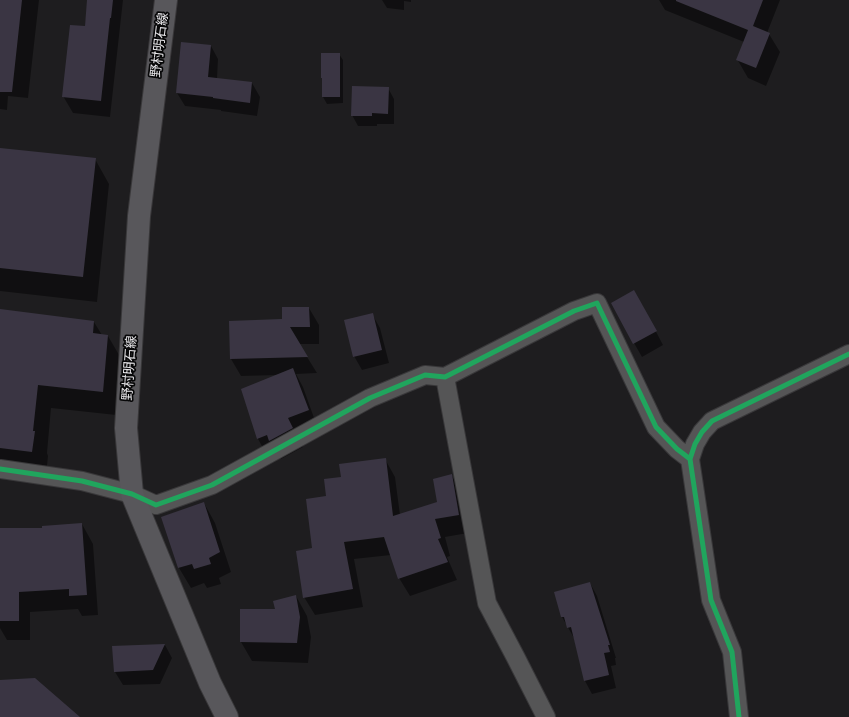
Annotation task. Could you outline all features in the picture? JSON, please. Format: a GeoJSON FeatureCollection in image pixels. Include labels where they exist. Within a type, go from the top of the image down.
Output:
{"type":"FeatureCollection","features":[{"type":"Feature","properties":{"kind":"main road","name":"野村明石線"},"geometry":{"type":"LineString","coordinates":[[166,0],[139,216],[126,428],[132,494],[210,683],[227,717]]}},
{"type":"Feature","properties":{"kind":"street"},"geometry":{"type":"LineString","coordinates":[[0,468],[82,481],[132,494],[156,505],[212,485],[370,398],[425,375],[445,377],[574,311],[597,303],[656,427],[677,449],[690,458]]}},
{"type":"Feature","properties":{"kind":"street"},"geometry":{"type":"LineString","coordinates":[[739,717],[732,652],[711,600],[690,458],[695,444],[702,432],[712,421],[849,354]]}},
{"type":"Feature","properties":{"kind":"street"},"geometry":{"type":"LineString","coordinates":[[445,377],[487,603],[546,717]]}},
{"type":"Feature","properties":{"kind":"building"},"geometry":{"type":"Polygon","coordinates":[[[0,0],[22,0],[12,92],[0,92],[0,0]]]}},
{"type":"Feature","properties":{"kind":"building"},"geometry":{"type":"Polygon","coordinates":[[[87,0],[113,0],[101,101],[62,97],[70,25],[85,26],[87,0]]]}},
{"type":"Feature","properties":{"kind":"building"},"geometry":{"type":"Polygon","coordinates":[[[676,0],[763,0],[753,26],[770,33],[756,68],[736,60],[748,30],[676,0]]]}},
{"type":"Feature","properties":{"kind":"building"},"geometry":{"type":"Polygon","coordinates":[[[181,42],[211,45],[208,77],[252,82],[250,103],[176,93],[181,42]]]}},
{"type":"Feature","properties":{"kind":"building"},"geometry":{"type":"Polygon","coordinates":[[[321,53],[340,53],[340,97],[322,97],[321,53]]]}},
{"type":"Feature","properties":{"kind":"building"},"geometry":{"type":"Polygon","coordinates":[[[352,86],[389,87],[388,114],[372,113],[372,116],[351,116],[352,86]]]}},
{"type":"Feature","properties":{"kind":"building"},"geometry":{"type":"Polygon","coordinates":[[[0,148],[96,158],[83,277],[0,268],[0,148]]]}},
{"type":"Feature","properties":{"kind":"building"},"geometry":{"type":"Polygon","coordinates":[[[634,290],[657,331],[633,344],[611,303],[634,290]]]}},
{"type":"Feature","properties":{"kind":"building"},"geometry":{"type":"Polygon","coordinates":[[[282,307],[309,307],[310,327],[290,327],[308,357],[230,359],[229,321],[282,319],[282,307]]]}},
{"type":"Feature","properties":{"kind":"building"},"geometry":{"type":"Polygon","coordinates":[[[0,309],[94,321],[93,333],[108,335],[103,392],[38,385],[32,452],[0,448],[0,309]]]}},
{"type":"Feature","properties":{"kind":"building"},"geometry":{"type":"Polygon","coordinates":[[[373,313],[382,350],[353,357],[344,320],[373,313]]]}},
{"type":"Feature","properties":{"kind":"building"},"geometry":{"type":"Polygon","coordinates":[[[293,368],[309,410],[288,418],[293,428],[269,441],[267,435],[257,439],[241,389],[293,368]]]}},
{"type":"Feature","properties":{"kind":"building"},"geometry":{"type":"Polygon","coordinates":[[[386,458],[393,516],[437,502],[433,479],[452,474],[459,515],[435,519],[441,538],[438,539],[448,562],[398,579],[384,537],[344,542],[353,589],[303,598],[296,551],[312,548],[306,499],[326,496],[324,479],[341,477],[339,464],[386,458]]]}},
{"type":"Feature","properties":{"kind":"building"},"geometry":{"type":"Polygon","coordinates":[[[204,502],[220,552],[209,558],[211,564],[194,569],[192,564],[178,568],[161,517],[204,502]]]}},
{"type":"Feature","properties":{"kind":"building"},"geometry":{"type":"Polygon","coordinates":[[[82,523],[87,595],[69,596],[69,589],[19,592],[19,621],[0,621],[0,528],[42,528],[42,526],[82,523]]]}},
{"type":"Feature","properties":{"kind":"building"},"geometry":{"type":"Polygon","coordinates":[[[590,582],[610,645],[608,645],[610,652],[604,653],[609,675],[584,681],[571,627],[567,628],[564,617],[561,617],[554,592],[590,582]]]}},
{"type":"Feature","properties":{"kind":"building"},"geometry":{"type":"Polygon","coordinates":[[[296,595],[300,617],[297,643],[240,642],[240,609],[275,609],[273,601],[296,595]]]}},
{"type":"Feature","properties":{"kind":"building"},"geometry":{"type":"Polygon","coordinates":[[[165,644],[153,670],[114,672],[112,646],[165,644]]]}},
{"type":"Feature","properties":{"kind":"building"},"geometry":{"type":"Polygon","coordinates":[[[35,678],[80,717],[0,717],[0,680],[35,678]]]}},
{"type":"Feature","properties":{"kind":"cycle path"},"geometry":{"type":"LineString","coordinates":[[0,469],[82,481],[132,494],[156,505],[212,485],[370,398],[425,375],[445,377],[574,311],[597,303],[656,427],[677,449],[690,459]]}},
{"type":"Feature","properties":{"kind":"cycle path"},"geometry":{"type":"LineString","coordinates":[[739,717],[732,652],[711,600],[690,459],[695,444],[702,432],[712,421],[849,354]]}}]}
